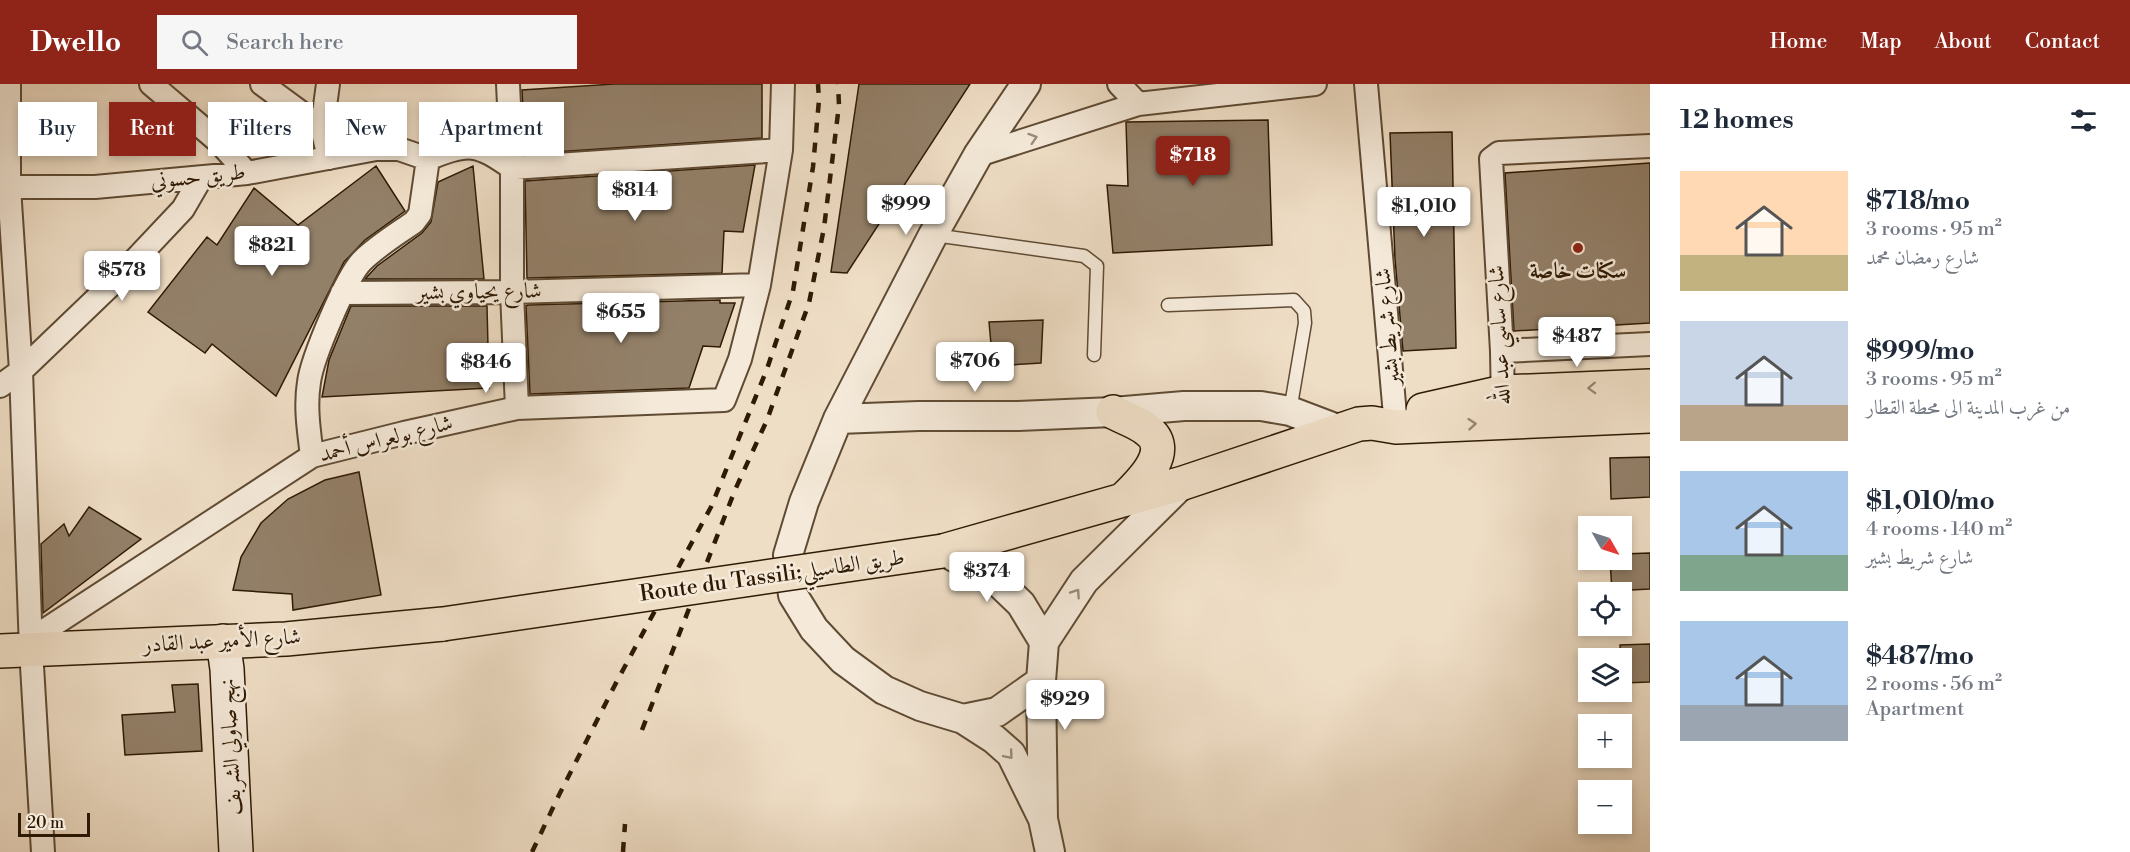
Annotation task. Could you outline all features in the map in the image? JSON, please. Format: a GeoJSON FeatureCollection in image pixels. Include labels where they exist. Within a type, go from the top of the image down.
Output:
{"type":"FeatureCollection","features":[{"type":"Feature","properties":{"kind":"main road","name":"Route du Tassili;طريق الطاسيلي"},"geometry":{"type":"LineString","coordinates":[[443,624],[943,551],[1121,502],[1359,424],[1388,421],[1425,410],[1504,407],[1650,386]]}},
{"type":"Feature","properties":{"kind":"main road","name":"Route du Tassili;طريق الطاسيلي"},"geometry":{"type":"LineString","coordinates":[[1504,407],[1650,417]]}},
{"type":"Feature","properties":{"kind":"main road"},"geometry":{"type":"LineString","coordinates":[[1113,412],[1147,429],[1153,435],[1157,446],[1156,458],[1151,470],[1121,502]]}},
{"type":"Feature","properties":{"kind":"main road","name":"شارع الأمير عبد القادر"},"geometry":{"type":"LineString","coordinates":[[20,647],[286,639],[443,624]]}},
{"type":"Feature","properties":{"kind":"main road","name":"نهج صاولي الشربف"},"geometry":{"type":"LineString","coordinates":[[223,641],[227,669],[236,852]]}},
{"type":"Feature","properties":{"kind":"street"},"geometry":{"type":"LineString","coordinates":[[9,84],[4,187],[21,371],[20,647],[44,852]]}},
{"type":"Feature","properties":{"kind":"street"},"geometry":{"type":"LineString","coordinates":[[152,84],[219,142],[247,173]]}},
{"type":"Feature","properties":{"kind":"street"},"geometry":{"type":"LineString","coordinates":[[262,84],[322,128]]}},
{"type":"Feature","properties":{"kind":"street"},"geometry":{"type":"LineString","coordinates":[[328,84],[322,128],[329,158]]}},
{"type":"Feature","properties":{"kind":"street"},"geometry":{"type":"LineString","coordinates":[[508,84],[517,408]]}},
{"type":"Feature","properties":{"kind":"street","name":"شارع بولعراس أحمد"},"geometry":{"type":"LineString","coordinates":[[20,647],[312,456],[517,408],[724,400],[740,359],[759,285],[781,150],[783,84]]}},
{"type":"Feature","properties":{"kind":"street"},"geometry":{"type":"LineString","coordinates":[[1026,84],[978,155],[933,235],[838,419],[804,502],[788,555],[793,595],[814,629],[852,666],[884,690],[920,706],[963,719],[994,739],[1011,754],[1043,819]]}},
{"type":"Feature","properties":{"kind":"street"},"geometry":{"type":"LineString","coordinates":[[1119,84],[1138,104]]}},
{"type":"Feature","properties":{"kind":"street"},"geometry":{"type":"LineString","coordinates":[[978,155],[1138,104],[1315,84]]}},
{"type":"Feature","properties":{"kind":"street","name":"شارع شريط بشير"},"geometry":{"type":"LineString","coordinates":[[1366,84],[1388,421]]}},
{"type":"Feature","properties":{"kind":"street","name":"شارع ساسي عبد الله"},"geometry":{"type":"LineString","coordinates":[[1504,407],[1491,159],[1499,153],[1650,146]]}},
{"type":"Feature","properties":{"kind":"street"},"geometry":{"type":"LineString","coordinates":[[312,456],[308,420],[309,381],[325,334],[342,293],[361,262],[414,222],[420,214],[429,159],[445,152],[478,147],[512,168],[781,150]]}},
{"type":"Feature","properties":{"kind":"street","name":"طريق حسوني"},"geometry":{"type":"LineString","coordinates":[[4,187],[95,187],[201,178],[247,173],[376,149],[399,149],[429,159]]}},
{"type":"Feature","properties":{"kind":"street"},"geometry":{"type":"LineString","coordinates":[[0,386],[21,371],[117,279],[183,209],[201,178]]}},
{"type":"Feature","properties":{"kind":"street","name":"شارع يحياوي بشير"},"geometry":{"type":"LineString","coordinates":[[342,293],[512,292],[759,285]]}},
{"type":"Feature","properties":{"kind":"street"},"geometry":{"type":"LineString","coordinates":[[1502,351],[1650,344]]}},
{"type":"Feature","properties":{"kind":"street"},"geometry":{"type":"LineString","coordinates":[[838,419],[1018,416],[1184,406],[1261,406],[1290,411],[1340,430]]}},
{"type":"Feature","properties":{"kind":"street"},"geometry":{"type":"LineString","coordinates":[[1050,852],[1043,819],[1041,681],[1044,642],[1084,581],[1183,483]]}},
{"type":"Feature","properties":{"kind":"street"},"geometry":{"type":"LineString","coordinates":[[943,551],[995,579],[1021,604],[1044,642]]}},
{"type":"Feature","properties":{"kind":"street"},"geometry":{"type":"LineString","coordinates":[[963,719],[997,712],[1041,681]]}},
{"type":"Feature","properties":{"kind":"lane"},"geometry":{"type":"LineString","coordinates":[[933,235],[1084,256],[1097,266],[1094,355]]}},
{"type":"Feature","properties":{"kind":"lane"},"geometry":{"type":"LineString","coordinates":[[1168,305],[1294,300],[1304,311],[1305,323],[1290,411]]}},
{"type":"Feature","properties":{"kind":"building"},"geometry":{"type":"Polygon","coordinates":[[[614,84],[762,84],[762,138],[564,151],[564,102],[523,102],[522,90],[614,84]]]}},
{"type":"Feature","properties":{"kind":"building"},"geometry":{"type":"Polygon","coordinates":[[[859,84],[970,84],[847,273],[831,272],[859,84]]]}},
{"type":"Feature","properties":{"kind":"building"},"geometry":{"type":"Polygon","coordinates":[[[1268,120],[1272,245],[1113,253],[1107,185],[1128,186],[1126,122],[1268,120]]]}},
{"type":"Feature","properties":{"kind":"building"},"geometry":{"type":"Polygon","coordinates":[[[1452,132],[1456,348],[1403,351],[1395,259],[1390,133],[1452,132]]]}},
{"type":"Feature","properties":{"kind":"building","name":"سكنات خاصة"},"geometry":{"type":"Polygon","coordinates":[[[1650,163],[1650,323],[1514,331],[1505,173],[1650,163]]]}},
{"type":"Feature","properties":{"kind":"building"},"geometry":{"type":"Polygon","coordinates":[[[755,165],[743,232],[724,231],[722,273],[527,278],[525,181],[755,165]]]}},
{"type":"Feature","properties":{"kind":"building"},"geometry":{"type":"Polygon","coordinates":[[[376,166],[405,211],[365,240],[344,262],[276,396],[212,344],[205,353],[148,312],[207,237],[217,245],[254,188],[298,225],[376,166]]]}},
{"type":"Feature","properties":{"kind":"building"},"geometry":{"type":"Polygon","coordinates":[[[473,166],[484,279],[365,279],[377,266],[422,233],[431,222],[438,182],[473,166]]]}},
{"type":"Feature","properties":{"kind":"building"},"geometry":{"type":"Polygon","coordinates":[[[720,300],[720,303],[735,303],[720,347],[703,346],[689,388],[530,394],[526,306],[528,305],[720,300]]]}},
{"type":"Feature","properties":{"kind":"building"},"geometry":{"type":"Polygon","coordinates":[[[351,306],[487,306],[489,388],[322,397],[329,360],[351,306]]]}},
{"type":"Feature","properties":{"kind":"building"},"geometry":{"type":"Polygon","coordinates":[[[1043,320],[1041,363],[993,366],[989,322],[1043,320]]]}},
{"type":"Feature","properties":{"kind":"building"},"geometry":{"type":"Polygon","coordinates":[[[1650,457],[1650,497],[1611,499],[1610,458],[1650,457]]]}},
{"type":"Feature","properties":{"kind":"building"},"geometry":{"type":"Polygon","coordinates":[[[359,472],[381,595],[293,610],[292,594],[233,590],[241,557],[261,523],[288,499],[325,480],[359,472]]]}},
{"type":"Feature","properties":{"kind":"building"},"geometry":{"type":"Polygon","coordinates":[[[89,507],[141,539],[43,613],[41,544],[64,524],[69,536],[89,507]]]}},
{"type":"Feature","properties":{"kind":"building"},"geometry":{"type":"Polygon","coordinates":[[[1650,553],[1650,589],[1632,590],[1632,582],[1611,582],[1611,570],[1632,570],[1632,554],[1650,553]]]}},
{"type":"Feature","properties":{"kind":"building"},"geometry":{"type":"Polygon","coordinates":[[[1650,644],[1650,682],[1632,683],[1632,648],[1620,648],[1620,645],[1650,644]]]}},
{"type":"Feature","properties":{"kind":"building"},"geometry":{"type":"Polygon","coordinates":[[[198,684],[202,751],[125,755],[122,715],[175,712],[172,685],[198,684]]]}},
{"type":"Feature","properties":{"kind":"railway"},"geometry":{"type":"LineString","coordinates":[[532,852],[617,681],[711,507],[767,369],[793,291],[813,167],[819,100],[818,84]]}},
{"type":"Feature","properties":{"kind":"railway"},"geometry":{"type":"LineString","coordinates":[[642,730],[735,490],[767,420],[809,303],[824,228],[839,105],[838,84]]}},
{"type":"Feature","properties":{"kind":"railway"},"geometry":{"type":"LineString","coordinates":[[623,852],[625,824]]}},
{"type":"Feature","properties":{"kind":"place","name":"سكنات خاصة"},"geometry":{"type":"Point","coordinates":[1578,248]}}]}
